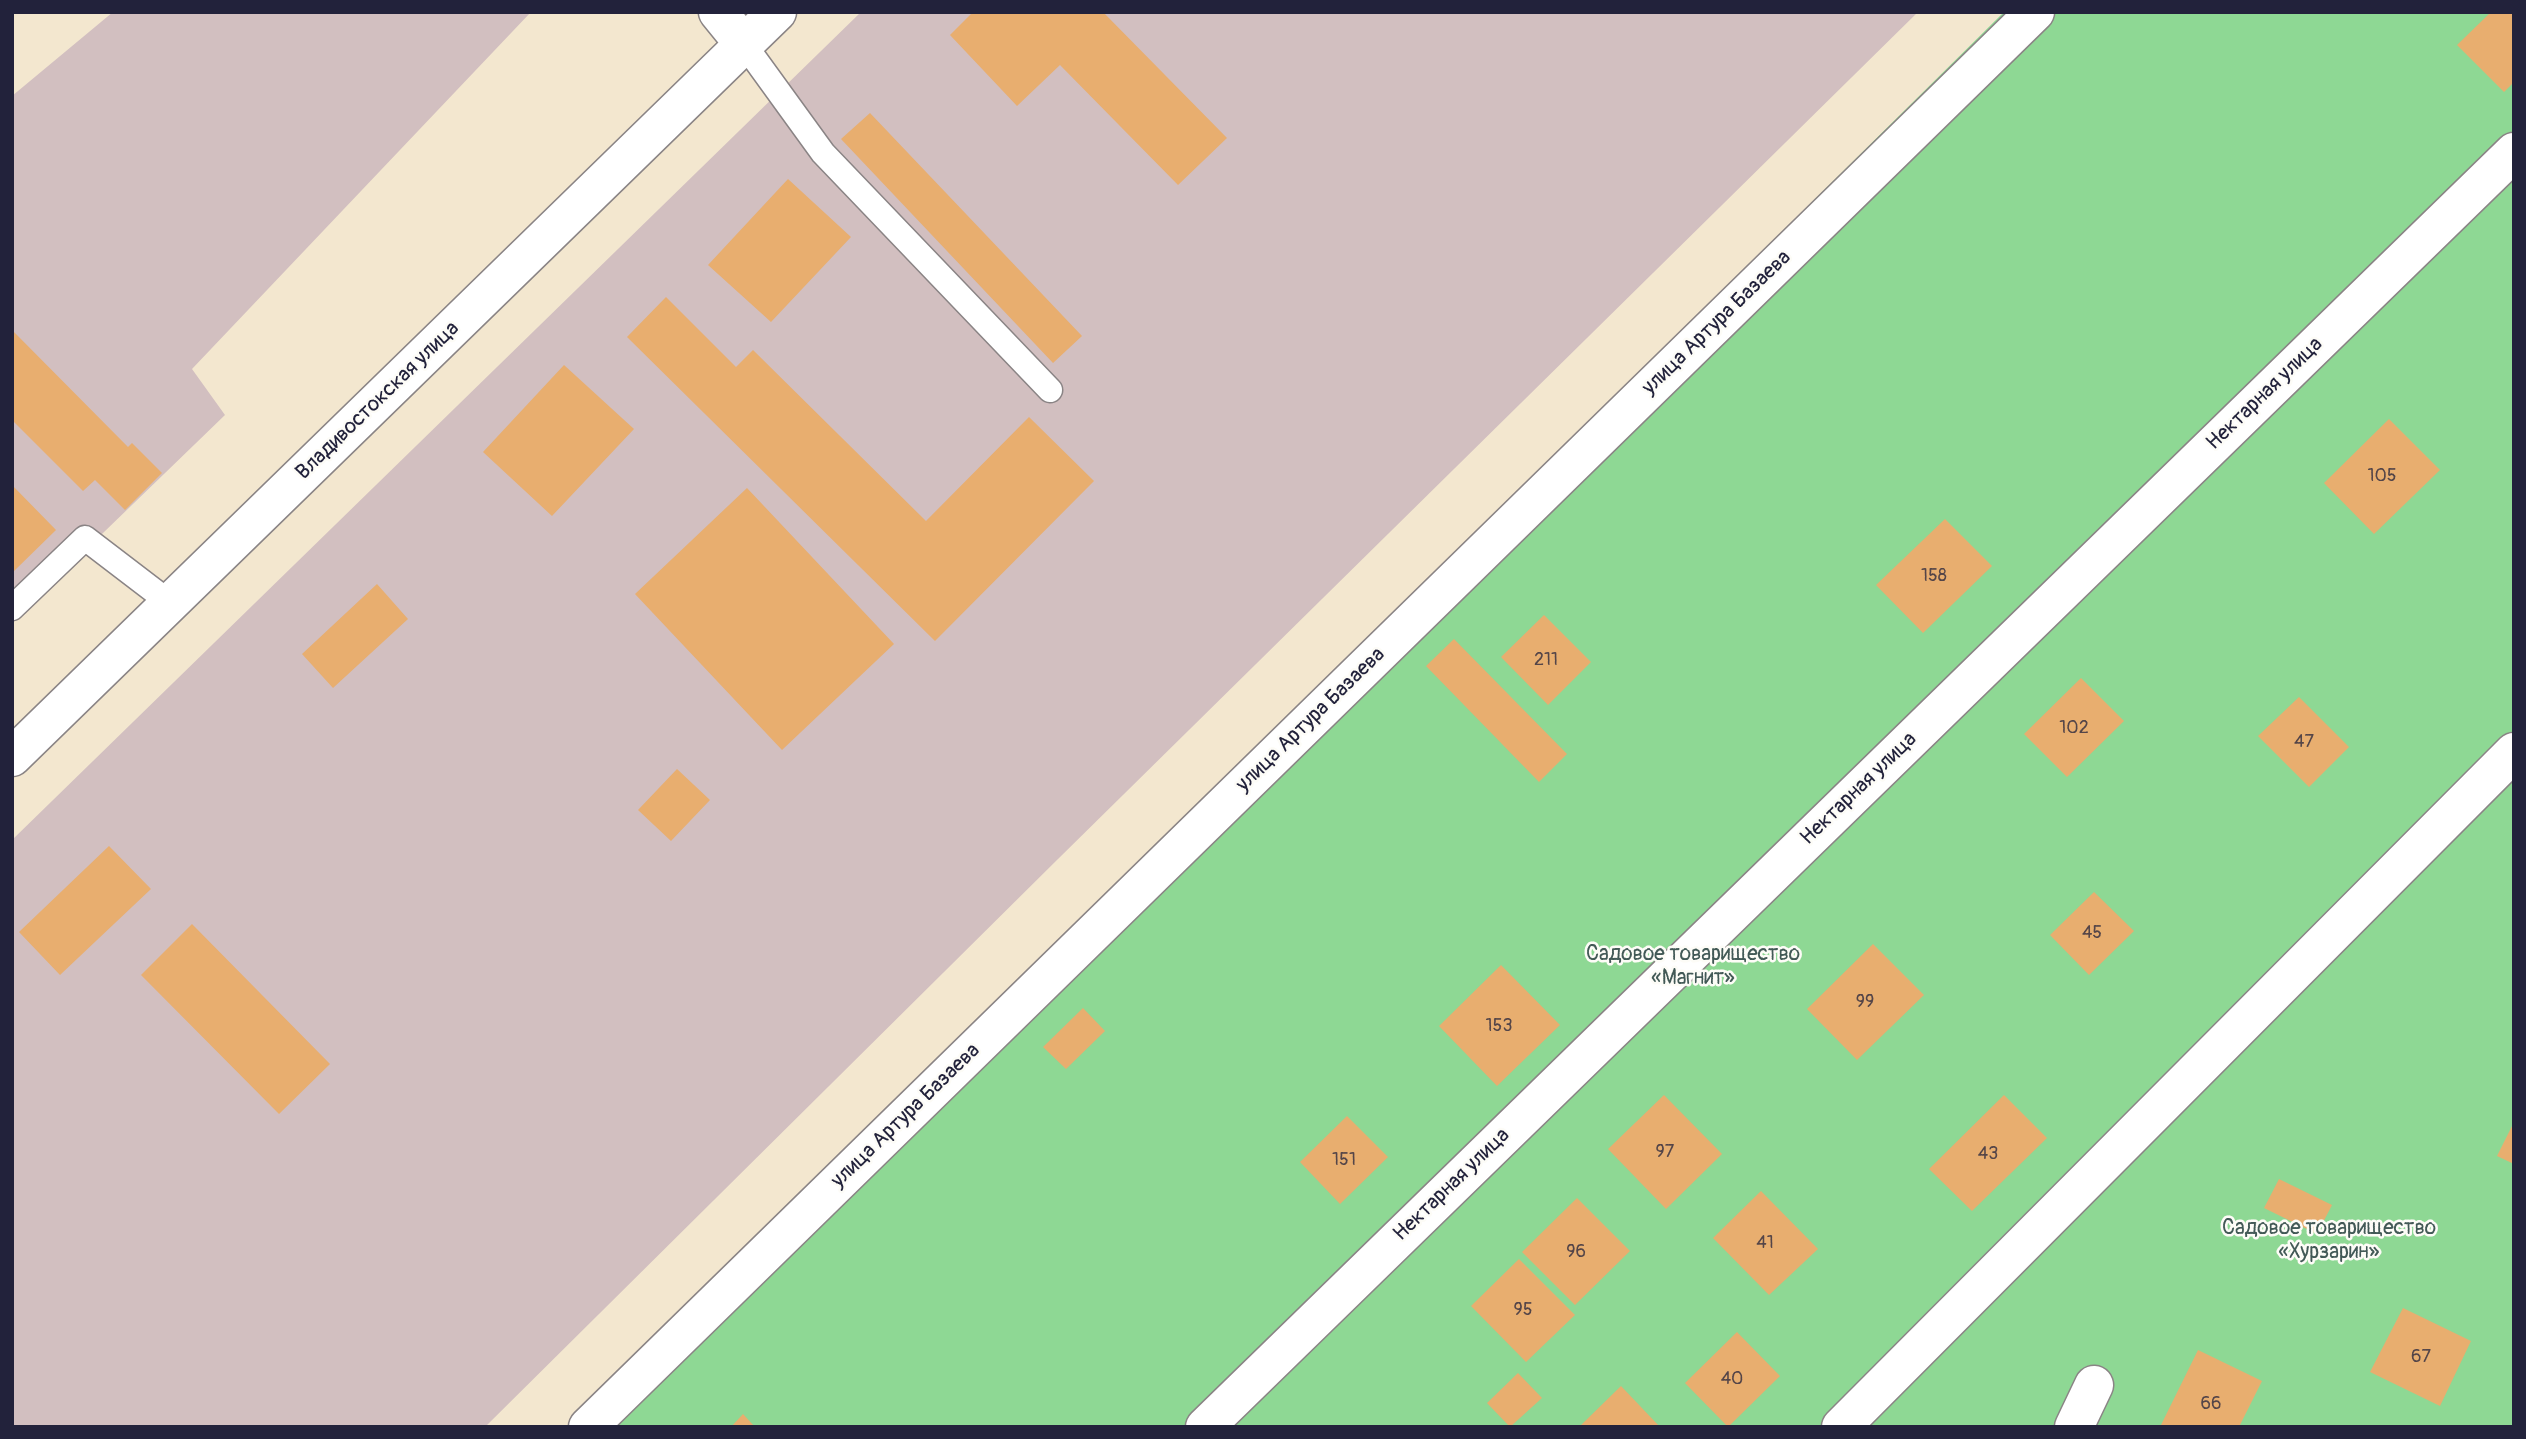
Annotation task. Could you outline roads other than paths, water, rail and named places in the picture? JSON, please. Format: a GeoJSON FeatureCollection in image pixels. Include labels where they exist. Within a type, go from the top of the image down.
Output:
{"type":"FeatureCollection","features":[{"type":"Feature","properties":{"kind":"street"},"geometry":{"type":"LineString","coordinates":[[718,12],[744,44]]}},
{"type":"Feature","properties":{"kind":"street","name":"Владивостокская улица"},"geometry":{"type":"LineString","coordinates":[[12,757],[777,12]]}},
{"type":"Feature","properties":{"kind":"street","name":"улица Артура Базаева"},"geometry":{"type":"LineString","coordinates":[[588,1427],[2035,12]]}},
{"type":"Feature","properties":{"kind":"street","name":"Нектарная улица"},"geometry":{"type":"LineString","coordinates":[[1205,1427],[2514,152]]}},
{"type":"Feature","properties":{"kind":"street"},"geometry":{"type":"LineString","coordinates":[[1841,1427],[2514,752]]}},
{"type":"Feature","properties":{"kind":"street"},"geometry":{"type":"LineString","coordinates":[[2074,1427],[2094,1385]]}},
{"type":"Feature","properties":{"kind":"lane"},"geometry":{"type":"LineString","coordinates":[[744,44],[822,153],[1050,390]]}},
{"type":"Feature","properties":{"kind":"lane"},"geometry":{"type":"LineString","coordinates":[[12,608],[85,538],[170,603]]}},
{"type":"Feature","properties":{"kind":"park label","name":"Садовое товарищество «Магнит»"},"geometry":{"type":"Point","coordinates":[1693,967]}},
{"type":"Feature","properties":{"kind":"park label","name":"Садовое товарищество «Хурзарин»"},"geometry":{"type":"Point","coordinates":[2329,1241]}}]}
